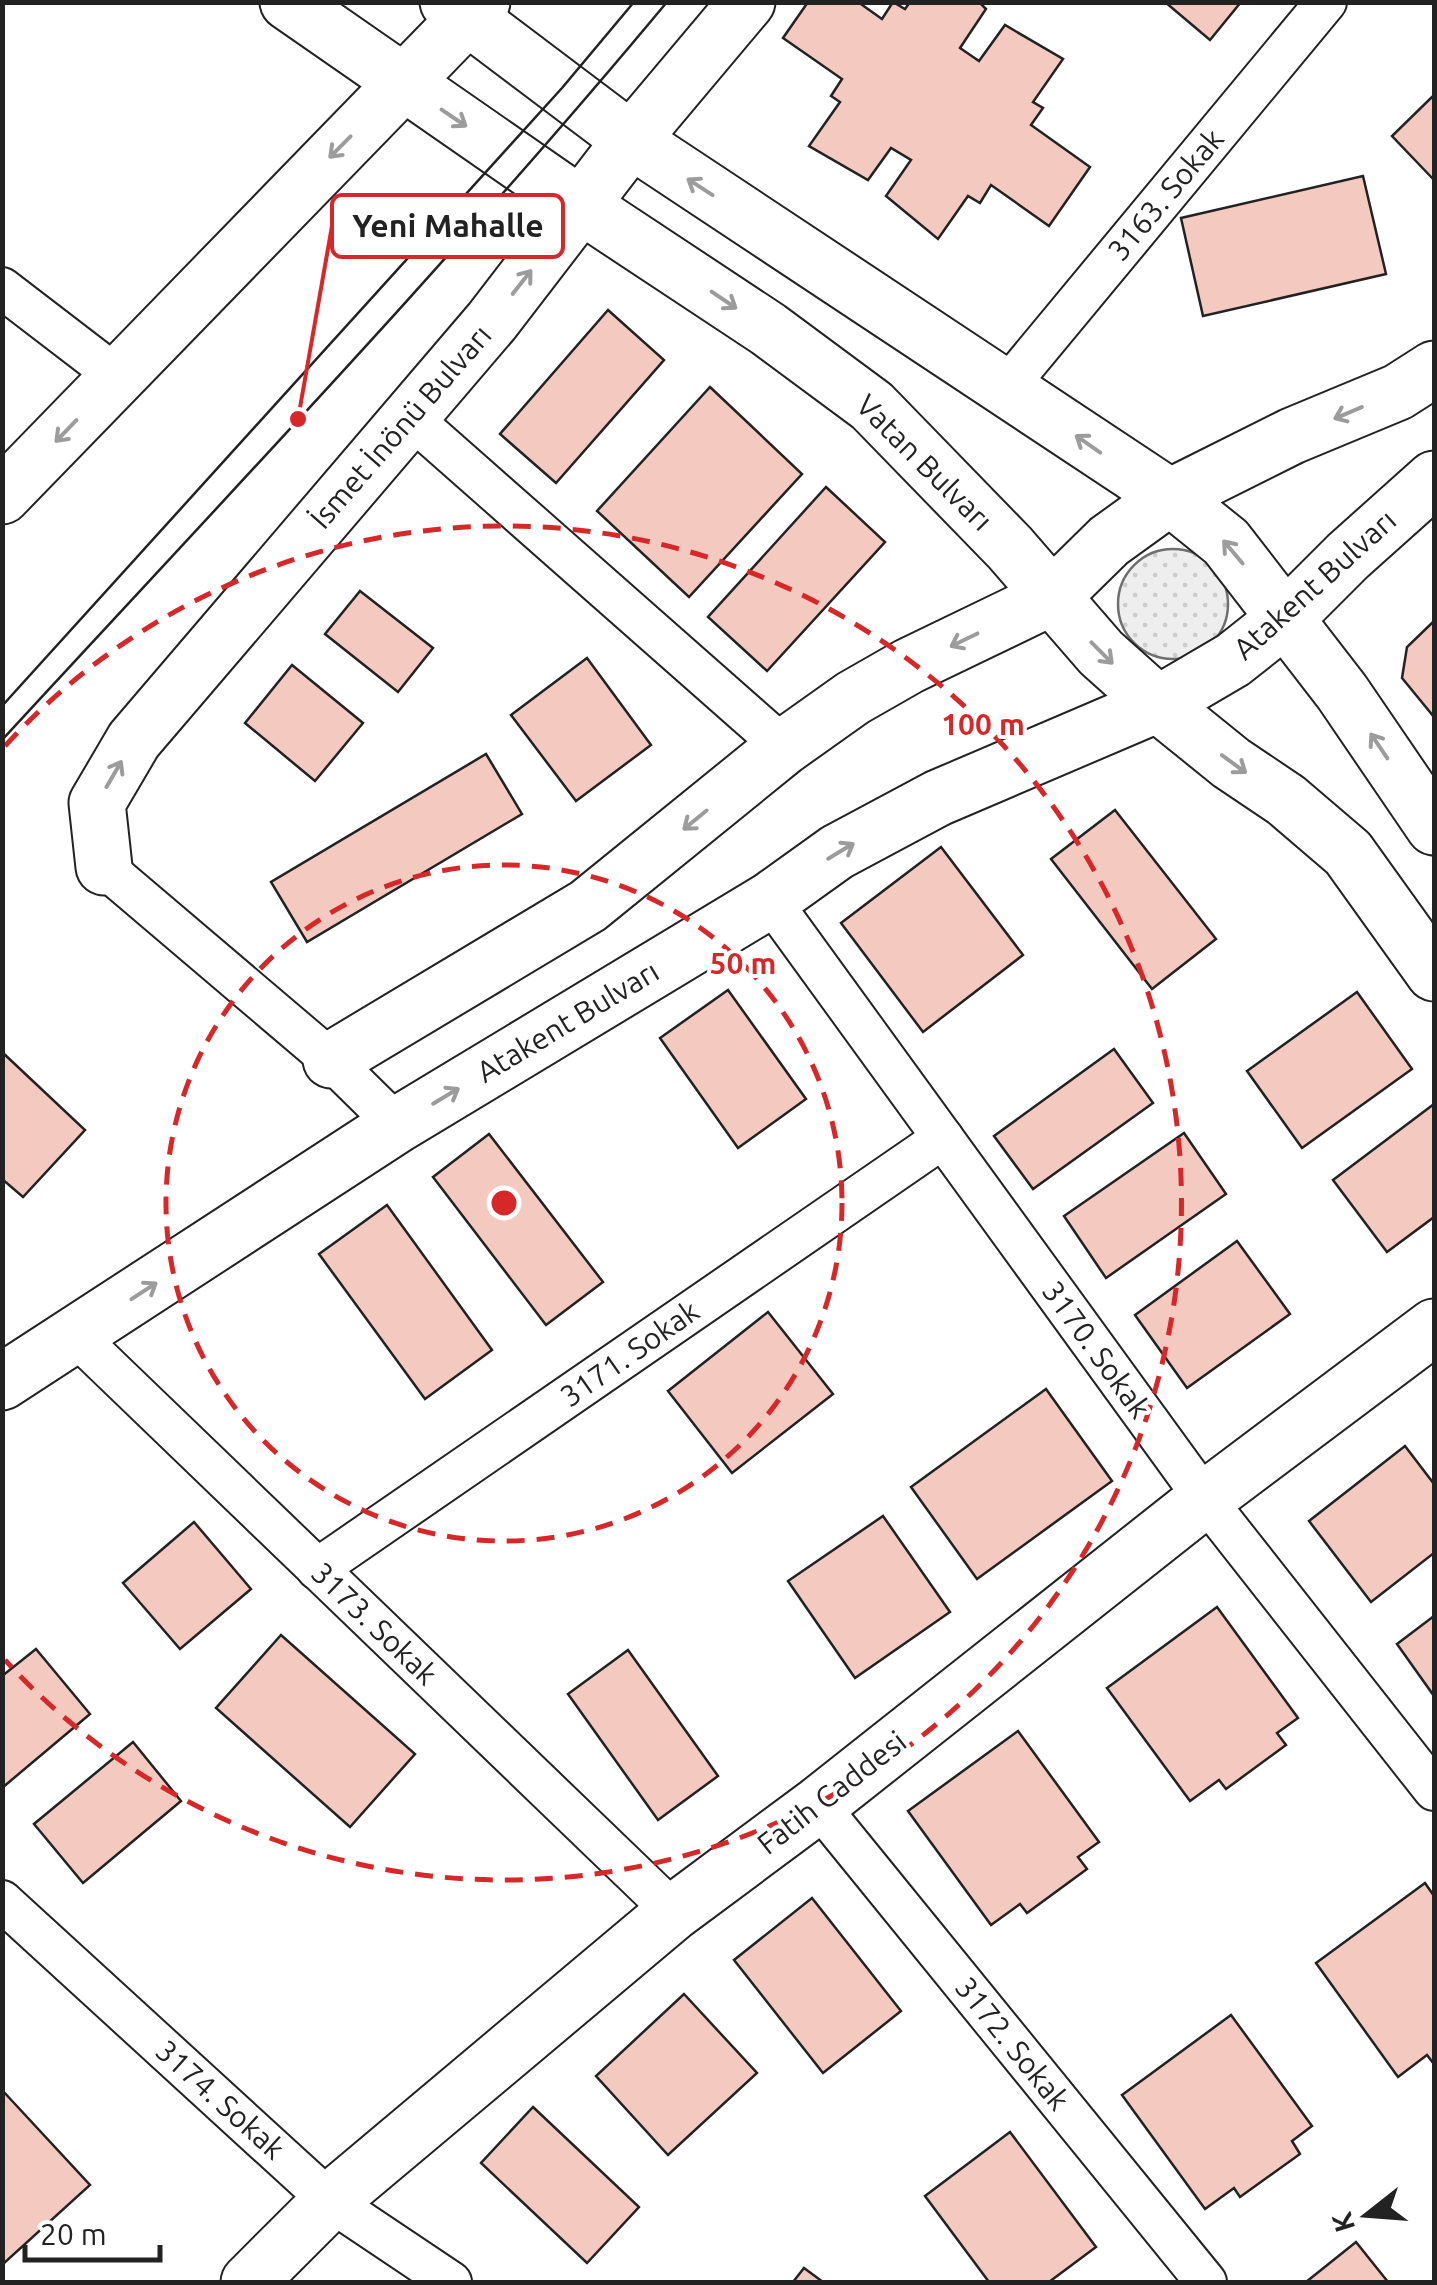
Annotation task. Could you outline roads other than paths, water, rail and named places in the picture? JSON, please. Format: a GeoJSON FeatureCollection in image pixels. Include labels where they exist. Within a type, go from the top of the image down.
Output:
{"type":"FeatureCollection","features":[{"type":"Feature","properties":{"kind":"main road","name":"Vatan Bulvarı"},"geometry":{"type":"LineString","coordinates":[[288,2],[582,206],[768,329],[872,406],[1010,548],[1101,653],[1158,704],[1231,763],[1286,800],[1348,853],[1434,973]]}},
{"type":"Feature","properties":{"kind":"main road","name":"İsmet İnönü Bulvarı"},"geometry":{"type":"LineString","coordinates":[[104,867],[97,803],[134,740],[492,321],[631,140],[747,2]]}},
{"type":"Feature","properties":{"kind":"main road"},"geometry":{"type":"LineString","coordinates":[[2,496],[403,84],[466,8],[631,140],[1170,497],[1226,542],[1342,692],[1434,826]]}},
{"type":"Feature","properties":{"kind":"main road"},"geometry":{"type":"LineString","coordinates":[[332,1060],[588,906],[784,747],[853,698],[1052,597],[1109,541],[1170,497],[1292,436],[1398,392],[1434,369]]}},
{"type":"Feature","properties":{"kind":"main road","name":"Atakent Bulvarı"},"geometry":{"type":"LineString","coordinates":[[2,1382],[397,1125],[770,900],[837,852],[938,798],[1158,704],[1232,660],[1286,618],[1434,479]]}},
{"type":"Feature","properties":{"kind":"main road","name":"Fatih Caddesi"},"geometry":{"type":"LineString","coordinates":[[249,2282],[330,2201],[674,1912],[818,1805],[1204,1499],[1434,1327]]}},
{"type":"Feature","properties":{"kind":"street","name":"3163. Sokak"},"geometry":{"type":"LineString","coordinates":[[1006,388],[1326,2]]}},
{"type":"Feature","properties":{"kind":"street"},"geometry":{"type":"LineString","coordinates":[[2,288],[118,378]]}},
{"type":"Feature","properties":{"kind":"street"},"geometry":{"type":"LineString","coordinates":[[411,418],[784,747]]}},
{"type":"Feature","properties":{"kind":"street"},"geometry":{"type":"LineString","coordinates":[[104,867],[332,1060],[397,1125]]}},
{"type":"Feature","properties":{"kind":"street","name":"3170. Sokak"},"geometry":{"type":"LineString","coordinates":[[770,900],[1204,1499],[1434,1790]]}},
{"type":"Feature","properties":{"kind":"street","name":"3171. Sokak"},"geometry":{"type":"LineString","coordinates":[[317,1569],[943,1138]]}},
{"type":"Feature","properties":{"kind":"street","name":"3173. Sokak"},"geometry":{"type":"LineString","coordinates":[[76,1336],[674,1912]]}},
{"type":"Feature","properties":{"kind":"street","name":"3172. Sokak"},"geometry":{"type":"LineString","coordinates":[[818,1805],[1206,2282]]}},
{"type":"Feature","properties":{"kind":"street","name":"3174. Sokak"},"geometry":{"type":"LineString","coordinates":[[2,1901],[330,2201],[452,2282]]}},
{"type":"Feature","properties":{"kind":"tram line"},"geometry":{"type":"LineString","coordinates":[[2,706],[562,88],[634,2]]}},
{"type":"Feature","properties":{"kind":"tram line"},"geometry":{"type":"LineString","coordinates":[[2,740],[422,283],[667,2]]}},
{"type":"Feature","properties":{"kind":"place","name":"Yeni Mahalle"},"geometry":{"type":"Point","coordinates":[298,419]}}]}
